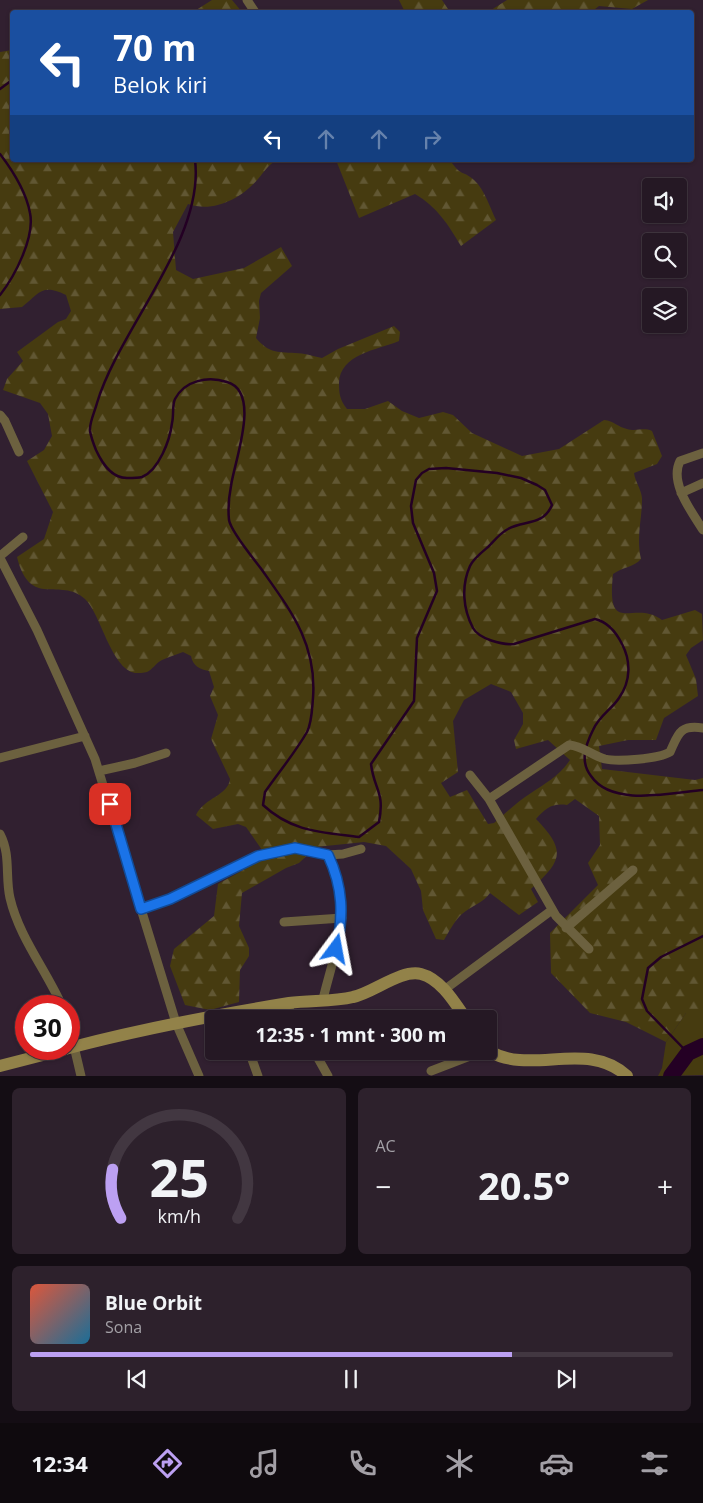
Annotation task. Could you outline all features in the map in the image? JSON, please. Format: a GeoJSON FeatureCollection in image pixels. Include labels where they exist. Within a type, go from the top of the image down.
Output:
{"type":"FeatureCollection","features":[{"type":"Feature","properties":{"kind":"main road"},"geometry":{"type":"LineString","coordinates":[[261,1010],[286,1004],[323,999],[353,998],[401,976],[416,973],[432,979],[444,990],[459,1010]]}},
{"type":"Feature","properties":{"kind":"main road"},"geometry":{"type":"LineString","coordinates":[[80,1046],[176,1023],[205,1020]]}},
{"type":"Feature","properties":{"kind":"main road"},"geometry":{"type":"LineString","coordinates":[[497,1058],[504,1065],[518,1071],[550,1071],[604,1063],[616,1067],[627,1076]]}},
{"type":"Feature","properties":{"kind":"main road"},"geometry":{"type":"LineString","coordinates":[[0,1066],[23,1060]]}},
{"type":"Feature","properties":{"kind":"street"},"geometry":{"type":"LineString","coordinates":[[0,415],[5,421],[19,452]]}},
{"type":"Feature","properties":{"kind":"street"},"geometry":{"type":"LineString","coordinates":[[703,453],[680,461],[678,466],[681,492],[703,530]]}},
{"type":"Feature","properties":{"kind":"street"},"geometry":{"type":"LineString","coordinates":[[681,492],[703,483]]}},
{"type":"Feature","properties":{"kind":"street"},"geometry":{"type":"LineString","coordinates":[[23,537],[0,557],[37,630],[99,771],[176,1023],[199,1076]]}},
{"type":"Feature","properties":{"kind":"street"},"geometry":{"type":"LineString","coordinates":[[489,799],[569,745],[580,746],[604,758],[614,760],[661,757],[670,752],[673,741],[681,731],[692,727],[703,728]]}},
{"type":"Feature","properties":{"kind":"street"},"geometry":{"type":"LineString","coordinates":[[0,758],[85,736]]}},
{"type":"Feature","properties":{"kind":"street"},"geometry":{"type":"LineString","coordinates":[[99,771],[135,763],[166,753]]}},
{"type":"Feature","properties":{"kind":"street"},"geometry":{"type":"LineString","coordinates":[[470,774],[489,799],[552,910],[566,928],[589,949]]}},
{"type":"Feature","properties":{"kind":"street"},"geometry":{"type":"LineString","coordinates":[[0,834],[7,851],[10,898],[15,913],[56,995]]}},
{"type":"Feature","properties":{"kind":"street"},"geometry":{"type":"LineString","coordinates":[[141,909],[170,899],[258,856],[295,848],[328,855],[343,854],[361,848]]}},
{"type":"Feature","properties":{"kind":"street"},"geometry":{"type":"LineString","coordinates":[[323,999],[342,918],[341,894],[328,855]]}},
{"type":"Feature","properties":{"kind":"street"},"geometry":{"type":"LineString","coordinates":[[566,928],[633,870]]}},
{"type":"Feature","properties":{"kind":"street"},"geometry":{"type":"LineString","coordinates":[[444,990],[510,939],[552,910]]}},
{"type":"Feature","properties":{"kind":"street"},"geometry":{"type":"LineString","coordinates":[[284,922],[342,918]]}},
{"type":"Feature","properties":{"kind":"street"},"geometry":{"type":"LineString","coordinates":[[286,1004],[290,1010]]}},
{"type":"Feature","properties":{"kind":"street"},"geometry":{"type":"LineString","coordinates":[[75,1060],[81,1076]]}},
{"type":"Feature","properties":{"kind":"street"},"geometry":{"type":"LineString","coordinates":[[252,1060],[258,1076]]}},
{"type":"Feature","properties":{"kind":"street"},"geometry":{"type":"LineString","coordinates":[[319,1060],[328,1076]]}},
{"type":"Feature","properties":{"kind":"street"},"geometry":{"type":"LineString","coordinates":[[430,1071],[459,1060]]}},
{"type":"Feature","properties":{"kind":"green space"},"geometry":{"type":"Polygon","coordinates":[[[212,0],[232,0],[240,10],[196,10],[212,0]]]}},
{"type":"Feature","properties":{"kind":"green space"},"geometry":{"type":"Polygon","coordinates":[[[399,0],[442,0],[449,10],[404,10],[399,0]]]}},
{"type":"Feature","properties":{"kind":"green space"},"geometry":{"type":"Polygon","coordinates":[[[507,0],[648,0],[632,9],[599,6],[594,10],[491,10],[507,0]]]}},
{"type":"Feature","properties":{"kind":"green space"},"geometry":{"type":"Polygon","coordinates":[[[10,50],[10,162],[274,162],[251,186],[235,198],[207,207],[188,204],[173,232],[176,270],[193,279],[244,268],[281,247],[292,266],[261,293],[259,301],[260,318],[256,338],[265,347],[273,351],[322,358],[338,349],[394,326],[400,332],[399,341],[361,354],[346,365],[341,373],[339,383],[340,394],[347,409],[365,409],[388,401],[402,411],[419,418],[443,412],[453,415],[472,433],[522,456],[559,449],[604,420],[630,430],[646,429],[652,431],[662,456],[657,464],[634,473],[642,499],[639,536],[641,559],[635,564],[613,574],[612,594],[614,606],[618,611],[624,613],[652,614],[662,620],[695,610],[702,614],[703,640],[691,648],[686,655],[696,679],[698,696],[664,718],[656,740],[628,740],[599,746],[602,769],[695,780],[703,778],[703,1013],[686,1013],[666,1042],[626,1022],[590,1013],[551,973],[550,933],[598,885],[588,863],[600,845],[599,816],[575,799],[567,805],[550,807],[536,819],[553,839],[557,856],[549,871],[531,889],[538,902],[519,915],[490,893],[459,917],[444,940],[436,939],[423,910],[421,891],[411,869],[386,846],[364,842],[316,847],[299,863],[286,868],[242,893],[239,926],[249,948],[249,956],[240,970],[239,1002],[210,1010],[185,1005],[170,966],[174,949],[214,916],[218,884],[267,857],[246,827],[238,824],[213,829],[196,815],[205,804],[225,789],[230,779],[211,739],[218,715],[210,696],[214,687],[209,671],[197,666],[191,656],[183,652],[162,660],[147,672],[135,673],[127,669],[119,662],[113,652],[91,606],[85,599],[66,590],[38,588],[30,583],[23,573],[17,557],[44,539],[53,512],[27,461],[44,450],[52,436],[48,414],[40,403],[3,390],[7,379],[23,361],[17,352],[58,322],[66,319],[71,311],[66,295],[51,290],[37,294],[22,307],[0,309],[0,52],[10,50]],[[491,684],[464,700],[453,721],[458,772],[441,783],[450,797],[467,790],[488,824],[494,823],[521,800],[552,779],[570,760],[548,740],[516,749],[514,740],[523,724],[523,713],[511,692],[491,684]]]}},
{"type":"Feature","properties":{"kind":"green space"},"geometry":{"type":"Polygon","coordinates":[[[337,162],[452,162],[457,169],[478,184],[496,220],[461,246],[441,217],[430,205],[415,194],[359,218],[337,162]]]}},
{"type":"Feature","properties":{"kind":"green space"},"geometry":{"type":"Polygon","coordinates":[[[686,1013],[703,1013],[703,1075],[658,1076],[662,1068],[666,1042],[686,1013]]]}},
{"type":"Feature","properties":{"kind":"waterway"},"geometry":{"type":"LineString","coordinates":[[0,89],[10,82]]}},
{"type":"Feature","properties":{"kind":"waterway"},"geometry":{"type":"LineString","coordinates":[[0,154],[22,189],[28,205],[31,223],[30,233],[22,256],[12,278],[0,295]]}},
{"type":"Feature","properties":{"kind":"waterway"},"geometry":{"type":"LineString","coordinates":[[195,162],[195,190],[187,221],[174,252],[108,375],[92,417],[90,431],[98,455],[112,473],[121,477],[142,477],[154,468],[163,454],[171,430],[174,401],[185,387],[198,381],[220,380],[237,388],[243,399],[243,429],[230,490],[229,520],[238,538],[283,600],[300,629],[311,661],[313,679],[312,711],[309,728],[265,792],[263,805],[274,814],[296,826],[332,834],[359,837],[379,822],[381,804],[371,764],[414,701],[417,638],[437,591],[434,573],[413,523],[411,506],[416,480],[422,473],[429,469],[446,468],[497,473],[521,478],[545,490],[552,505],[548,512],[539,519],[514,526],[502,533],[471,563],[465,581],[464,597],[467,613],[476,632],[491,640],[514,644],[595,619],[604,622],[617,635],[622,644],[627,657],[628,678],[619,698],[593,730],[585,754],[588,771],[600,786],[613,792],[627,795],[659,795],[703,790]]}},
{"type":"Feature","properties":{"kind":"waterway"},"geometry":{"type":"LineString","coordinates":[[688,1053],[647,1011],[642,999],[648,968],[661,957],[703,936]]}},
{"type":"Feature","properties":{"kind":"waterway"},"geometry":{"type":"LineString","coordinates":[[671,1076],[688,1053],[703,1046]]}},
{"type":"Feature","properties":{"kind":"route"},"geometry":{"type":"LineString","coordinates":[[110,804],[141,909],[170,899],[258,856],[295,848],[328,855],[341,894],[343,908],[336,949]]}}]}
